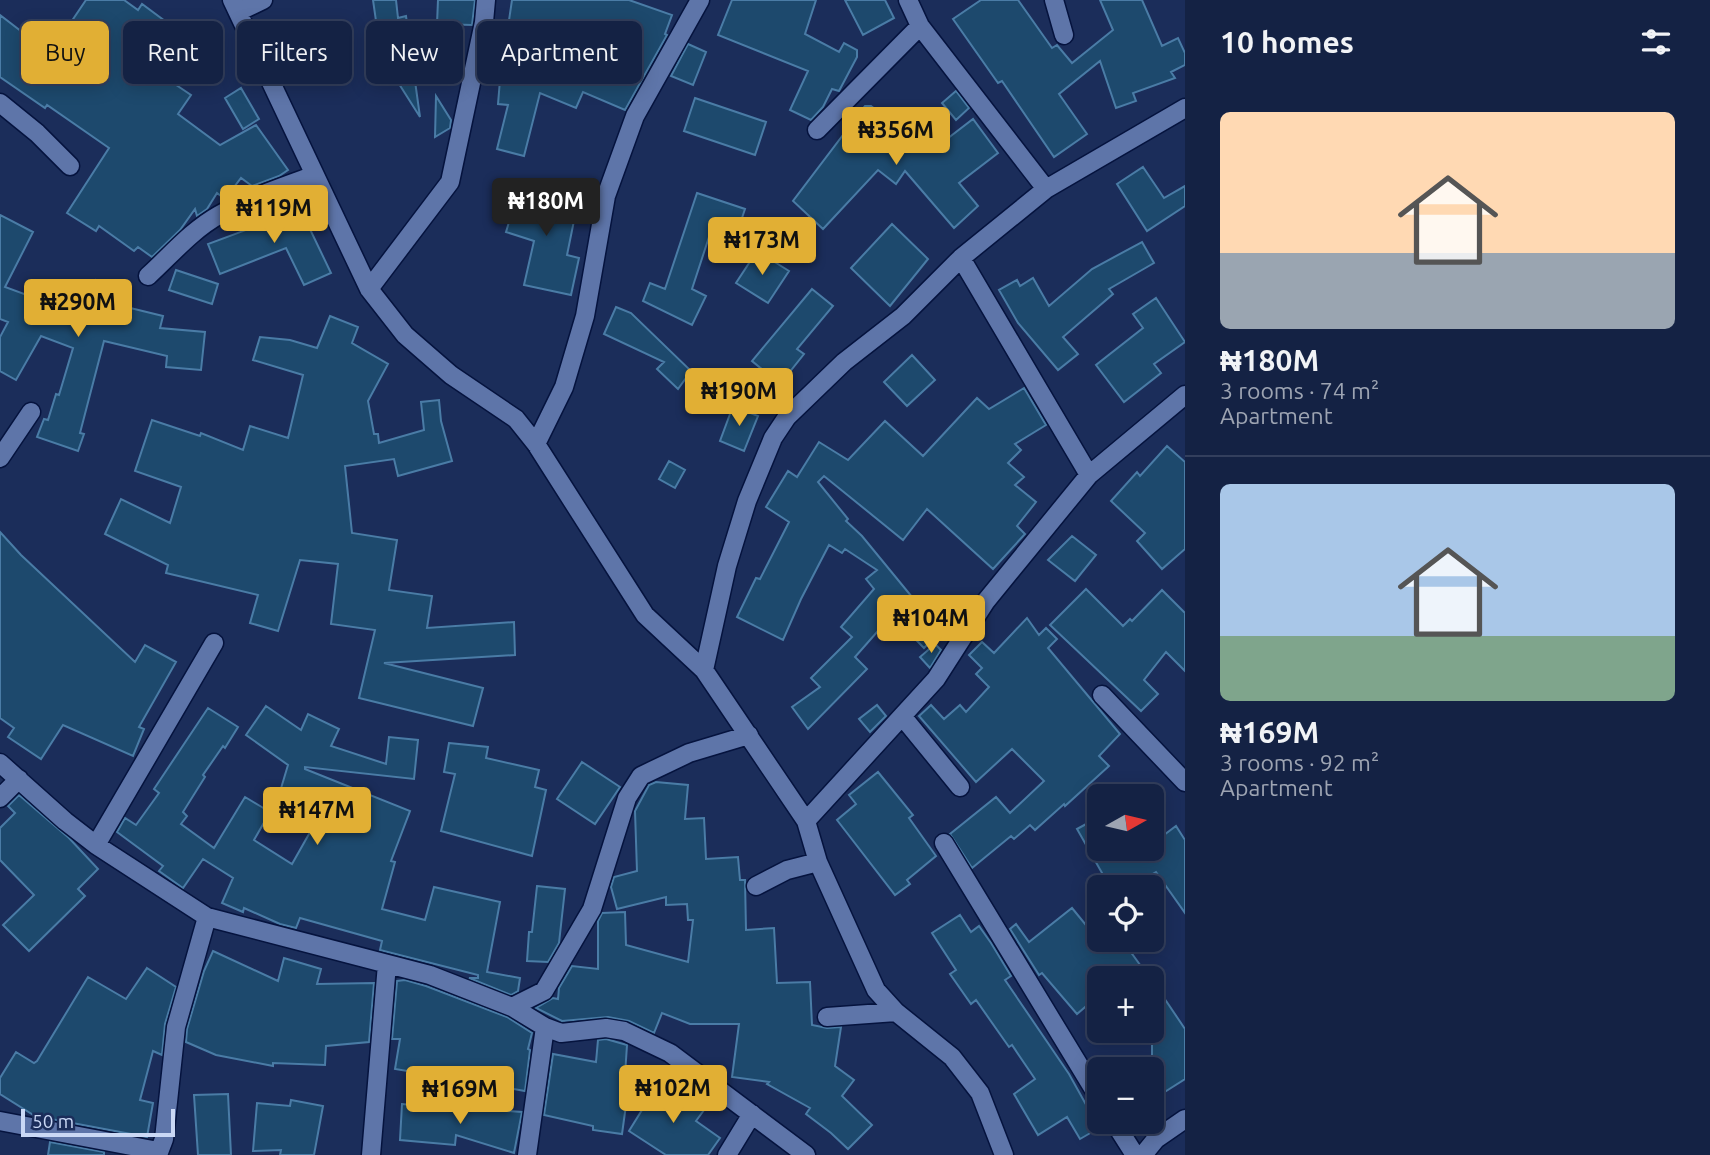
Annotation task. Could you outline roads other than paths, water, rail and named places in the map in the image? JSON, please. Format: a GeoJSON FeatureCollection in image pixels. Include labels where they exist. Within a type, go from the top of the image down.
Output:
{"type":"FeatureCollection","features":[{"type":"Feature","properties":{"kind":"street"},"geometry":{"type":"LineString","coordinates":[[263,0],[235,6],[369,289],[405,335],[451,375],[516,419],[536,444],[645,615],[704,670],[806,821],[818,862],[876,989],[897,1012],[952,1057],[980,1093],[1004,1155]]}},
{"type":"Feature","properties":{"kind":"street"},"geometry":{"type":"LineString","coordinates":[[369,289],[450,182],[484,22],[486,0]]}},
{"type":"Feature","properties":{"kind":"street"},"geometry":{"type":"LineString","coordinates":[[536,444],[568,375],[585,316],[606,196],[622,150],[635,116],[700,0]]}},
{"type":"Feature","properties":{"kind":"street"},"geometry":{"type":"LineString","coordinates":[[908,0],[920,26],[1046,189]]}},
{"type":"Feature","properties":{"kind":"street"},"geometry":{"type":"LineString","coordinates":[[1054,0],[1064,35]]}},
{"type":"Feature","properties":{"kind":"street"},"geometry":{"type":"LineString","coordinates":[[817,130],[920,26]]}},
{"type":"Feature","properties":{"kind":"street"},"geometry":{"type":"LineString","coordinates":[[0,103],[37,133],[70,166]]}},
{"type":"Feature","properties":{"kind":"street"},"geometry":{"type":"LineString","coordinates":[[704,670],[727,566],[743,514],[773,438],[787,416],[844,362],[903,316],[961,258],[1046,189],[1185,108]]}},
{"type":"Feature","properties":{"kind":"street"},"geometry":{"type":"LineString","coordinates":[[148,276],[195,232],[218,216],[254,198],[315,175]]}},
{"type":"Feature","properties":{"kind":"street"},"geometry":{"type":"LineString","coordinates":[[961,258],[1089,475]]}},
{"type":"Feature","properties":{"kind":"street"},"geometry":{"type":"LineString","coordinates":[[806,821],[936,680],[986,601],[1089,475],[1185,395]]}},
{"type":"Feature","properties":{"kind":"street"},"geometry":{"type":"LineString","coordinates":[[0,458],[31,412]]}},
{"type":"Feature","properties":{"kind":"street"},"geometry":{"type":"LineString","coordinates":[[96,845],[214,643]]}},
{"type":"Feature","properties":{"kind":"street"},"geometry":{"type":"LineString","coordinates":[[1102,695],[1185,782]]}},
{"type":"Feature","properties":{"kind":"street"},"geometry":{"type":"LineString","coordinates":[[902,716],[960,787]]}},
{"type":"Feature","properties":{"kind":"street"},"geometry":{"type":"LineString","coordinates":[[512,1007],[544,991],[592,909],[627,798],[641,776],[689,753],[749,735]]}},
{"type":"Feature","properties":{"kind":"street"},"geometry":{"type":"LineString","coordinates":[[0,763],[96,845],[206,917],[430,975],[512,1007],[545,1027],[561,1033],[606,1028],[624,1031],[670,1053],[806,1155]]}},
{"type":"Feature","properties":{"kind":"street"},"geometry":{"type":"LineString","coordinates":[[0,798],[19,779]]}},
{"type":"Feature","properties":{"kind":"street"},"geometry":{"type":"LineString","coordinates":[[944,844],[1087,1078]]}},
{"type":"Feature","properties":{"kind":"street"},"geometry":{"type":"LineString","coordinates":[[756,886],[787,870],[818,862]]}},
{"type":"Feature","properties":{"kind":"street"},"geometry":{"type":"LineString","coordinates":[[0,1121],[158,1153],[164,1139],[176,1027],[206,917]]}},
{"type":"Feature","properties":{"kind":"street"},"geometry":{"type":"LineString","coordinates":[[371,1155],[387,964]]}},
{"type":"Feature","properties":{"kind":"street"},"geometry":{"type":"LineString","coordinates":[[827,1017],[897,1012]]}},
{"type":"Feature","properties":{"kind":"street"},"geometry":{"type":"LineString","coordinates":[[527,1155],[545,1027]]}},
{"type":"Feature","properties":{"kind":"street"},"geometry":{"type":"LineString","coordinates":[[727,1155],[752,1114]]}},
{"type":"Feature","properties":{"kind":"street"},"geometry":{"type":"LineString","coordinates":[[1143,1155],[1156,1139],[1185,1118]]}},
{"type":"Feature","properties":{"kind":"street"},"geometry":{"type":"LineString","coordinates":[[1122,1134],[1135,1155]]}},
{"type":"Feature","properties":{"kind":"street"},"geometry":{"type":"LineString","coordinates":[[1125,1139],[1156,1139]]}}]}
